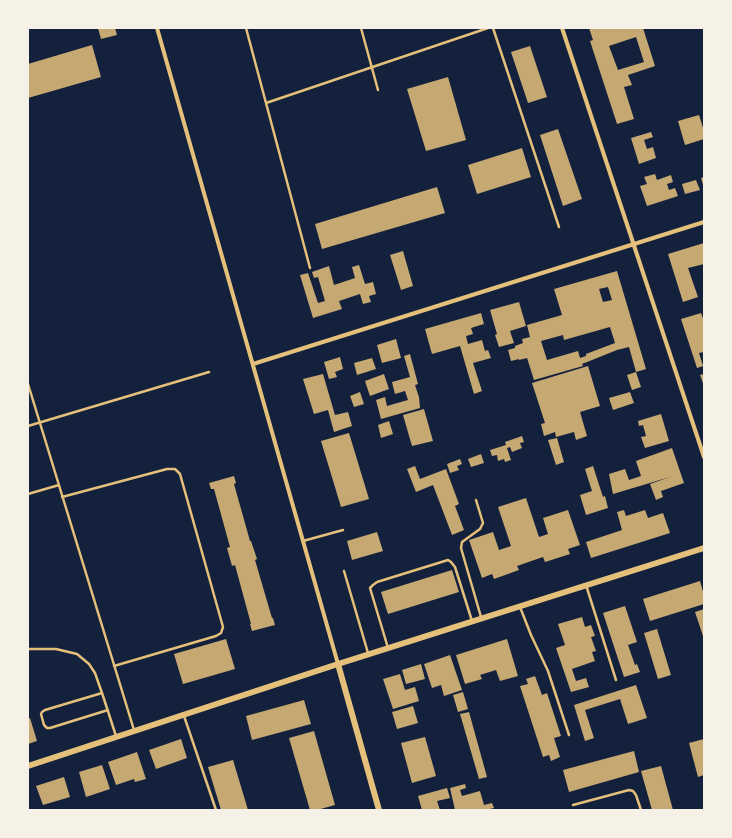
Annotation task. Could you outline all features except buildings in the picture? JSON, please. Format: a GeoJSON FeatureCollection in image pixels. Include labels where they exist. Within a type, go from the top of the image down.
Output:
{"type":"FeatureCollection","features":[{"type":"Feature","properties":{"kind":"main road"},"geometry":{"type":"LineString","coordinates":[[28,766],[338,664],[704,548]]}},
{"type":"Feature","properties":{"kind":"main road"},"geometry":{"type":"LineString","coordinates":[[338,664],[379,810]]}},
{"type":"Feature","properties":{"kind":"street"},"geometry":{"type":"LineString","coordinates":[[157,28],[338,664]]}},
{"type":"Feature","properties":{"kind":"street"},"geometry":{"type":"LineString","coordinates":[[562,28],[704,457]]}},
{"type":"Feature","properties":{"kind":"street"},"geometry":{"type":"LineString","coordinates":[[253,364],[704,222]]}},
{"type":"Feature","properties":{"kind":"lane"},"geometry":{"type":"LineString","coordinates":[[246,28],[310,268]]}},
{"type":"Feature","properties":{"kind":"lane"},"geometry":{"type":"LineString","coordinates":[[361,28],[378,90]]}},
{"type":"Feature","properties":{"kind":"lane"},"geometry":{"type":"LineString","coordinates":[[266,103],[488,28]]}},
{"type":"Feature","properties":{"kind":"lane"},"geometry":{"type":"LineString","coordinates":[[493,28],[560,227]]}},
{"type":"Feature","properties":{"kind":"lane"},"geometry":{"type":"LineString","coordinates":[[28,426],[209,372]]}},
{"type":"Feature","properties":{"kind":"lane"},"geometry":{"type":"LineString","coordinates":[[28,384],[134,731]]}},
{"type":"Feature","properties":{"kind":"lane"},"geometry":{"type":"LineString","coordinates":[[62,497],[167,469],[175,469],[180,474],[223,627],[221,633],[216,636],[114,666]]}},
{"type":"Feature","properties":{"kind":"lane"},"geometry":{"type":"LineString","coordinates":[[28,494],[59,485]]}},
{"type":"Feature","properties":{"kind":"lane"},"geometry":{"type":"LineString","coordinates":[[476,500],[483,524],[480,529],[462,542],[461,548],[482,619]]}},
{"type":"Feature","properties":{"kind":"lane"},"geometry":{"type":"LineString","coordinates":[[303,541],[343,530]]}},
{"type":"Feature","properties":{"kind":"lane"},"geometry":{"type":"LineString","coordinates":[[388,648],[370,588],[377,582],[448,560],[455,567],[472,622]]}},
{"type":"Feature","properties":{"kind":"lane"},"geometry":{"type":"LineString","coordinates":[[344,571],[368,655]]}},
{"type":"Feature","properties":{"kind":"lane"},"geometry":{"type":"LineString","coordinates":[[586,585],[616,680]]}},
{"type":"Feature","properties":{"kind":"lane"},"geometry":{"type":"LineString","coordinates":[[520,606],[531,635],[548,671],[569,735]]}},
{"type":"Feature","properties":{"kind":"lane"},"geometry":{"type":"LineString","coordinates":[[29,649],[56,649],[77,654],[89,664],[95,673],[116,737]]}},
{"type":"Feature","properties":{"kind":"lane"},"geometry":{"type":"LineString","coordinates":[[102,693],[45,710],[41,714],[44,725],[47,728],[50,728],[108,710]]}},
{"type":"Feature","properties":{"kind":"lane"},"geometry":{"type":"LineString","coordinates":[[184,715],[216,810]]}},
{"type":"Feature","properties":{"kind":"lane"},"geometry":{"type":"LineString","coordinates":[[573,805],[628,790],[633,791],[636,795],[641,810]]}}]}
